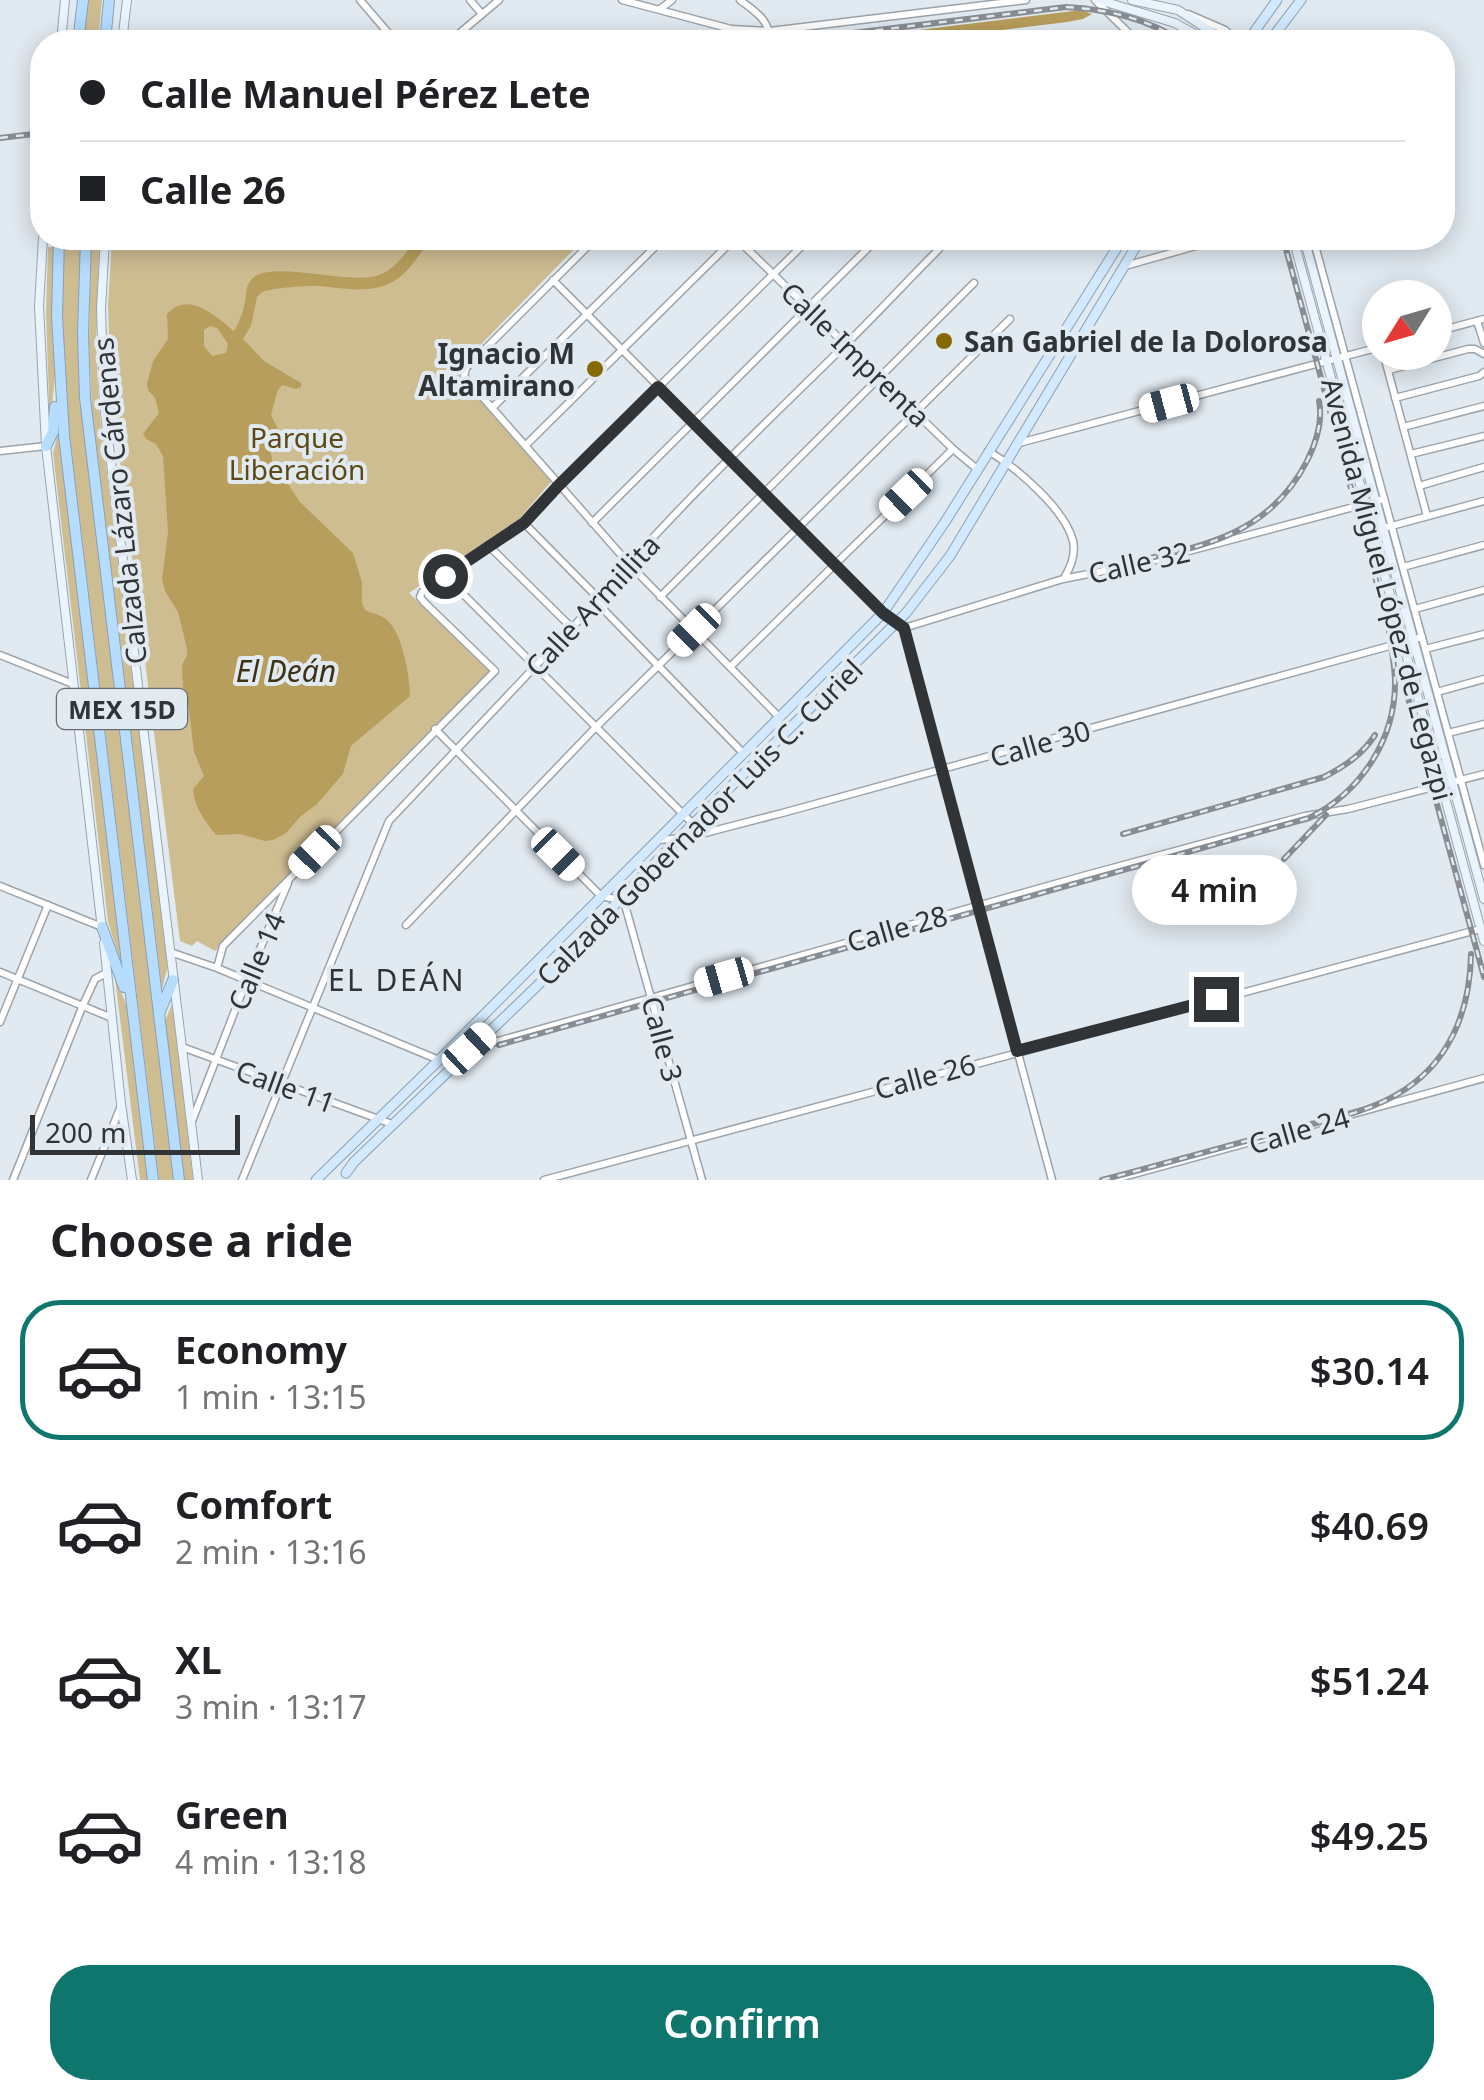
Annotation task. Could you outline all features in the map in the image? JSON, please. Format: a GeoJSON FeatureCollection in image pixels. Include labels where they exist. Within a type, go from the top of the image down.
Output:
{"type":"FeatureCollection","features":[{"type":"Feature","properties":{"kind":"highway"},"geometry":{"type":"LineString","coordinates":[[79,30],[83,0]]}},
{"type":"Feature","properties":{"kind":"highway"},"geometry":{"type":"LineString","coordinates":[[105,30],[109,0]]}},
{"type":"Feature","properties":{"kind":"highway","name":"Calzada Lázaro Cárdenas"},"geometry":{"type":"LineString","coordinates":[[59,250],[59,371],[69,488],[152,1180]]}},
{"type":"Feature","properties":{"kind":"highway","name":"Calzada Lázaro Cárdenas"},"geometry":{"type":"LineString","coordinates":[[86,250],[87,414],[179,1180]]}},
{"type":"Feature","properties":{"kind":"highway"},"geometry":{"type":"LineString","coordinates":[[46,446],[53,432],[59,371]]}},
{"type":"Feature","properties":{"kind":"highway"},"geometry":{"type":"LineString","coordinates":[[102,927],[131,1006]]}},
{"type":"Feature","properties":{"kind":"highway"},"geometry":{"type":"LineString","coordinates":[[159,1015],[173,980]]}},
{"type":"Feature","properties":{"kind":"main road"},"geometry":{"type":"LineString","coordinates":[[62,30],[65,0]]}},
{"type":"Feature","properties":{"kind":"main road"},"geometry":{"type":"LineString","coordinates":[[123,30],[127,0]]}},
{"type":"Feature","properties":{"kind":"main road"},"geometry":{"type":"LineString","coordinates":[[1096,0],[1188,30]]}},
{"type":"Feature","properties":{"kind":"main road"},"geometry":{"type":"LineString","coordinates":[[1132,0],[1178,10],[1209,30]]}},
{"type":"Feature","properties":{"kind":"main road"},"geometry":{"type":"LineString","coordinates":[[1255,30],[1277,0]]}},
{"type":"Feature","properties":{"kind":"main road"},"geometry":{"type":"LineString","coordinates":[[1277,30],[1301,0]]}},
{"type":"Feature","properties":{"kind":"main road"},"geometry":{"type":"LineString","coordinates":[[42,250],[39,306],[46,446],[132,1180]]}},
{"type":"Feature","properties":{"kind":"main road","name":"Calzada Lázaro Cárdenas"},"geometry":{"type":"LineString","coordinates":[[104,250],[101,309],[104,406],[198,1180]]}},
{"type":"Feature","properties":{"kind":"main road","name":"Calzada Gobernador Luis C. Curiel"},"geometry":{"type":"LineString","coordinates":[[316,1180],[883,613],[1116,250]]}},
{"type":"Feature","properties":{"kind":"main road","name":"Calzada Gobernador Luis C. Curiel"},"geometry":{"type":"LineString","coordinates":[[348,1176],[354,1162],[536,987],[678,838],[900,626],[950,556],[1134,250]]}},
{"type":"Feature","properties":{"kind":"main road","name":"Avenida Miguel López de Legazpi"},"geometry":{"type":"LineString","coordinates":[[1296,250],[1484,941]]}},
{"type":"Feature","properties":{"kind":"main road","name":"Avenida Miguel López de Legazpi"},"geometry":{"type":"LineString","coordinates":[[1308,250],[1342,357],[1484,898]]}},
{"type":"Feature","properties":{"kind":"main road"},"geometry":{"type":"LineString","coordinates":[[332,1165],[348,1176]]}},
{"type":"Feature","properties":{"kind":"street"},"geometry":{"type":"LineString","coordinates":[[360,0],[386,30]]}},
{"type":"Feature","properties":{"kind":"street"},"geometry":{"type":"LineString","coordinates":[[470,0],[482,14]]}},
{"type":"Feature","properties":{"kind":"street"},"geometry":{"type":"LineString","coordinates":[[463,30],[499,0]]}},
{"type":"Feature","properties":{"kind":"street"},"geometry":{"type":"LineString","coordinates":[[622,0],[732,28],[757,30]]}},
{"type":"Feature","properties":{"kind":"street"},"geometry":{"type":"LineString","coordinates":[[660,10],[672,0]]}},
{"type":"Feature","properties":{"kind":"street"},"geometry":{"type":"LineString","coordinates":[[740,0],[762,17],[769,30]]}},
{"type":"Feature","properties":{"kind":"street"},"geometry":{"type":"LineString","coordinates":[[778,30],[1026,0]]}},
{"type":"Feature","properties":{"kind":"street"},"geometry":{"type":"LineString","coordinates":[[1096,0],[1126,30]]}},
{"type":"Feature","properties":{"kind":"street"},"geometry":{"type":"LineString","coordinates":[[1178,10],[1225,30]]}},
{"type":"Feature","properties":{"kind":"street"},"geometry":{"type":"LineString","coordinates":[[584,250],[464,373],[629,564],[780,718]]}},
{"type":"Feature","properties":{"kind":"street"},"geometry":{"type":"LineString","coordinates":[[492,408],[652,250]]}},
{"type":"Feature","properties":{"kind":"street"},"geometry":{"type":"LineString","coordinates":[[526,446],[724,250]]}},
{"type":"Feature","properties":{"kind":"street","name":"Calle Imprenta"},"geometry":{"type":"LineString","coordinates":[[748,250],[977,469]]}},
{"type":"Feature","properties":{"kind":"street"},"geometry":{"type":"LineString","coordinates":[[693,824],[445,576],[524,523],[797,250]]}},
{"type":"Feature","properties":{"kind":"street"},"geometry":{"type":"LineString","coordinates":[[592,523],[866,250]]}},
{"type":"Feature","properties":{"kind":"street","name":"Calle Armillita"},"geometry":{"type":"LineString","coordinates":[[242,1180],[389,822],[729,458],[847,344],[936,250]]}},
{"type":"Feature","properties":{"kind":"street"},"geometry":{"type":"LineString","coordinates":[[1124,266],[1181,250]]}},
{"type":"Feature","properties":{"kind":"street","name":"Avenida Miguel López de Legazpi"},"geometry":{"type":"LineString","coordinates":[[1317,250],[1342,357]]}},
{"type":"Feature","properties":{"kind":"street"},"geometry":{"type":"LineString","coordinates":[[553,280],[900,626],[1052,1180]]}},
{"type":"Feature","properties":{"kind":"street"},"geometry":{"type":"LineString","coordinates":[[660,596],[974,283]]}},
{"type":"Feature","properties":{"kind":"street"},"geometry":{"type":"LineString","coordinates":[[406,925],[596,727],[1010,319]]}},
{"type":"Feature","properties":{"kind":"street"},"geometry":{"type":"LineString","coordinates":[[1452,327],[1480,320],[1483,338]]}},
{"type":"Feature","properties":{"kind":"street"},"geometry":{"type":"LineString","coordinates":[[1452,352],[1468,348],[1484,354]]}},
{"type":"Feature","properties":{"kind":"street"},"geometry":{"type":"LineString","coordinates":[[1015,444],[1362,354]]}},
{"type":"Feature","properties":{"kind":"street"},"geometry":{"type":"LineString","coordinates":[[1389,370],[1428,516]]}},
{"type":"Feature","properties":{"kind":"street"},"geometry":{"type":"LineString","coordinates":[[1395,398],[1484,372]]}},
{"type":"Feature","properties":{"kind":"street"},"geometry":{"type":"LineString","coordinates":[[1403,427],[1484,406]]}},
{"type":"Feature","properties":{"kind":"street"},"geometry":{"type":"LineString","coordinates":[[1410,454],[1484,436]]}},
{"type":"Feature","properties":{"kind":"street"},"geometry":{"type":"LineString","coordinates":[[0,451],[46,446]]}},
{"type":"Feature","properties":{"kind":"street"},"geometry":{"type":"LineString","coordinates":[[730,667],[953,449]]}},
{"type":"Feature","properties":{"kind":"street"},"geometry":{"type":"LineString","coordinates":[[988,451],[1032,484],[1068,528],[1074,557],[1063,579]]}},
{"type":"Feature","properties":{"kind":"street"},"geometry":{"type":"LineString","coordinates":[[1419,486],[1484,467]]}},
{"type":"Feature","properties":{"kind":"street","name":"Calle 32"},"geometry":{"type":"LineString","coordinates":[[900,626],[1063,579],[1144,563],[1380,500]]}},
{"type":"Feature","properties":{"kind":"street"},"geometry":{"type":"LineString","coordinates":[[1373,531],[1484,501]]}},
{"type":"Feature","properties":{"kind":"street"},"geometry":{"type":"LineString","coordinates":[[524,523],[743,753]]}},
{"type":"Feature","properties":{"kind":"street","name":"Avenida Miguel López de Legazpi"},"geometry":{"type":"LineString","coordinates":[[1388,527],[1403,567],[1418,638],[1425,649],[1448,733],[1456,781],[1484,866]]}},
{"type":"Feature","properties":{"kind":"street"},"geometry":{"type":"LineString","coordinates":[[488,545],[572,628]]}},
{"type":"Feature","properties":{"kind":"street"},"geometry":{"type":"LineString","coordinates":[[1403,567],[1484,545]]}},
{"type":"Feature","properties":{"kind":"street","name":"Calle 14"},"geometry":{"type":"LineString","coordinates":[[190,1126],[291,877],[495,671],[420,597],[445,576]]}},
{"type":"Feature","properties":{"kind":"street"},"geometry":{"type":"LineString","coordinates":[[1414,609],[1484,590]]}},
{"type":"Feature","properties":{"kind":"street"},"geometry":{"type":"LineString","coordinates":[[1425,649],[1484,634]]}},
{"type":"Feature","properties":{"kind":"street","name":"Calle 30"},"geometry":{"type":"LineString","coordinates":[[656,840],[678,838],[940,770],[1418,638]]}},
{"type":"Feature","properties":{"kind":"street"},"geometry":{"type":"LineString","coordinates":[[0,655],[73,684]]}},
{"type":"Feature","properties":{"kind":"street"},"geometry":{"type":"LineString","coordinates":[[1437,692],[1484,679]]}},
{"type":"Feature","properties":{"kind":"street"},"geometry":{"type":"LineString","coordinates":[[1448,733],[1484,724]]}},
{"type":"Feature","properties":{"kind":"street"},"geometry":{"type":"LineString","coordinates":[[436,729],[601,896],[620,901]]}},
{"type":"Feature","properties":{"kind":"street","name":"Calle 28"},"geometry":{"type":"LineString","coordinates":[[439,1060],[977,905],[1306,816],[1484,774]]}},
{"type":"Feature","properties":{"kind":"street"},"geometry":{"type":"LineString","coordinates":[[217,968],[223,946],[291,877]]}},
{"type":"Feature","properties":{"kind":"street"},"geometry":{"type":"LineString","coordinates":[[0,886],[102,927]]}},
{"type":"Feature","properties":{"kind":"street","name":"Calle 3"},"geometry":{"type":"LineString","coordinates":[[620,901],[626,908],[702,1180]]}},
{"type":"Feature","properties":{"kind":"street"},"geometry":{"type":"LineString","coordinates":[[0,1022],[48,905]]}},
{"type":"Feature","properties":{"kind":"street","name":"Calle 26"},"geometry":{"type":"LineString","coordinates":[[544,1180],[1482,928]]}},
{"type":"Feature","properties":{"kind":"street"},"geometry":{"type":"LineString","coordinates":[[170,952],[439,1060]]}},
{"type":"Feature","properties":{"kind":"street"},"geometry":{"type":"LineString","coordinates":[[0,972],[113,1018]]}},
{"type":"Feature","properties":{"kind":"street"},"geometry":{"type":"LineString","coordinates":[[13,1180],[84,1005],[96,979],[108,972]]}},
{"type":"Feature","properties":{"kind":"street","name":"Calle 11"},"geometry":{"type":"LineString","coordinates":[[180,1047],[392,1124]]}},
{"type":"Feature","properties":{"kind":"street","name":"Calle 24"},"geometry":{"type":"LineString","coordinates":[[1112,1180],[1484,1078]]}},
{"type":"Feature","properties":{"kind":"street"},"geometry":{"type":"LineString","coordinates":[[91,1180],[121,1104]]}},
{"type":"Feature","properties":{"kind":"green space"},"geometry":{"type":"Polygon","coordinates":[[[87,0],[102,0],[99,30],[84,30],[87,0]]]}},
{"type":"Feature","properties":{"kind":"green space"},"geometry":{"type":"Polygon","coordinates":[[[48,250],[55,250],[55,375],[50,427],[48,250]]]}},
{"type":"Feature","properties":{"kind":"green space"},"geometry":{"type":"Polygon","coordinates":[[[64,250],[81,250],[79,340],[175,1180],[159,1180],[67,413],[64,250]]]}},
{"type":"Feature","properties":{"kind":"green space"},"geometry":{"type":"Polygon","coordinates":[[[91,250],[99,250],[99,409],[168,965],[162,989],[92,410],[91,250]]]}},
{"type":"Feature","properties":{"kind":"green space","name":"Parque Liberación"},"geometry":{"type":"Polygon","coordinates":[[[111,250],[573,250],[455,371],[551,482],[519,519],[409,593],[491,672],[215,951],[197,941],[192,946],[180,941],[111,389],[108,306],[111,250]]]}},
{"type":"Feature","properties":{"kind":"green space"},"geometry":{"type":"Polygon","coordinates":[[[59,429],[123,970],[108,922],[53,453],[59,429]]]}},
{"type":"Feature","properties":{"kind":"green space"},"geometry":{"type":"Polygon","coordinates":[[[115,978],[127,1006],[149,1180],[140,1180],[115,978]]]}},
{"type":"Feature","properties":{"kind":"green space"},"geometry":{"type":"Polygon","coordinates":[[[172,1004],[193,1180],[184,1180],[165,1021],[172,1004]]]}},
{"type":"Feature","properties":{"kind":"water"},"geometry":{"type":"Polygon","coordinates":[[[1081,10],[1092,14],[1067,22],[1003,30],[918,30],[1081,10]]]}},
{"type":"Feature","properties":{"kind":"water","name":"El Deán"},"geometry":{"type":"Polygon","coordinates":[[[407,250],[423,250],[407,271],[378,288],[318,286],[262,292],[243,339],[264,361],[301,383],[296,389],[282,385],[277,392],[271,415],[279,431],[270,448],[272,460],[300,502],[353,553],[365,610],[387,620],[401,644],[410,696],[351,746],[343,774],[286,833],[265,841],[240,834],[216,835],[194,796],[193,789],[204,776],[194,752],[183,687],[182,665],[187,649],[178,612],[162,579],[168,532],[163,456],[143,434],[159,413],[147,384],[153,361],[168,339],[167,314],[175,307],[193,305],[234,331],[248,285],[260,274],[274,271],[366,277],[379,275],[396,264],[407,250]],[[210,326],[204,330],[204,346],[212,356],[226,353],[228,344],[217,328],[210,326]]]}},
{"type":"Feature","properties":{"kind":"railway"},"geometry":{"type":"LineString","coordinates":[[878,30],[1066,7],[1127,17],[1161,30]]}},
{"type":"Feature","properties":{"kind":"railway"},"geometry":{"type":"LineString","coordinates":[[0,138],[30,134]]}},
{"type":"Feature","properties":{"kind":"railway"},"geometry":{"type":"LineString","coordinates":[[1286,250],[1389,628]]}},
{"type":"Feature","properties":{"kind":"railway"},"geometry":{"type":"LineString","coordinates":[[1117,565],[1174,553],[1226,536],[1271,508],[1291,487],[1310,454],[1319,424],[1319,401]]}},
{"type":"Feature","properties":{"kind":"railway"},"geometry":{"type":"LineString","coordinates":[[499,1045],[1309,818],[1345,794],[1382,743],[1394,702],[1395,680],[1387,618]]}},
{"type":"Feature","properties":{"kind":"railway"},"geometry":{"type":"LineString","coordinates":[[1401,672],[1484,977]]}},
{"type":"Feature","properties":{"kind":"railway"},"geometry":{"type":"LineString","coordinates":[[1123,834],[1324,777],[1352,759],[1375,735]]}},
{"type":"Feature","properties":{"kind":"railway"},"geometry":{"type":"LineString","coordinates":[[1284,859],[1326,815]]}},
{"type":"Feature","properties":{"kind":"railway"},"geometry":{"type":"LineString","coordinates":[[1102,1180],[1336,1118],[1396,1095],[1430,1068],[1453,1035],[1466,996],[1471,954]]}},
{"type":"Feature","properties":{"kind":"place","name":"San Gabriel de la Dolorosa"},"geometry":{"type":"Point","coordinates":[944,341]}},
{"type":"Feature","properties":{"kind":"place","name":"Ignacio M Altamirano"},"geometry":{"type":"Point","coordinates":[595,369]}},
{"type":"Feature","properties":{"kind":"district","name":"EL DEÁN"},"geometry":{"type":"Point","coordinates":[397,979]}},
{"type":"Feature","properties":{"kind":"route"},"geometry":{"type":"LineString","coordinates":[[445,576],[524,523],[658,387],[883,613],[904,628],[1017,1051],[1216,999]]}}]}
